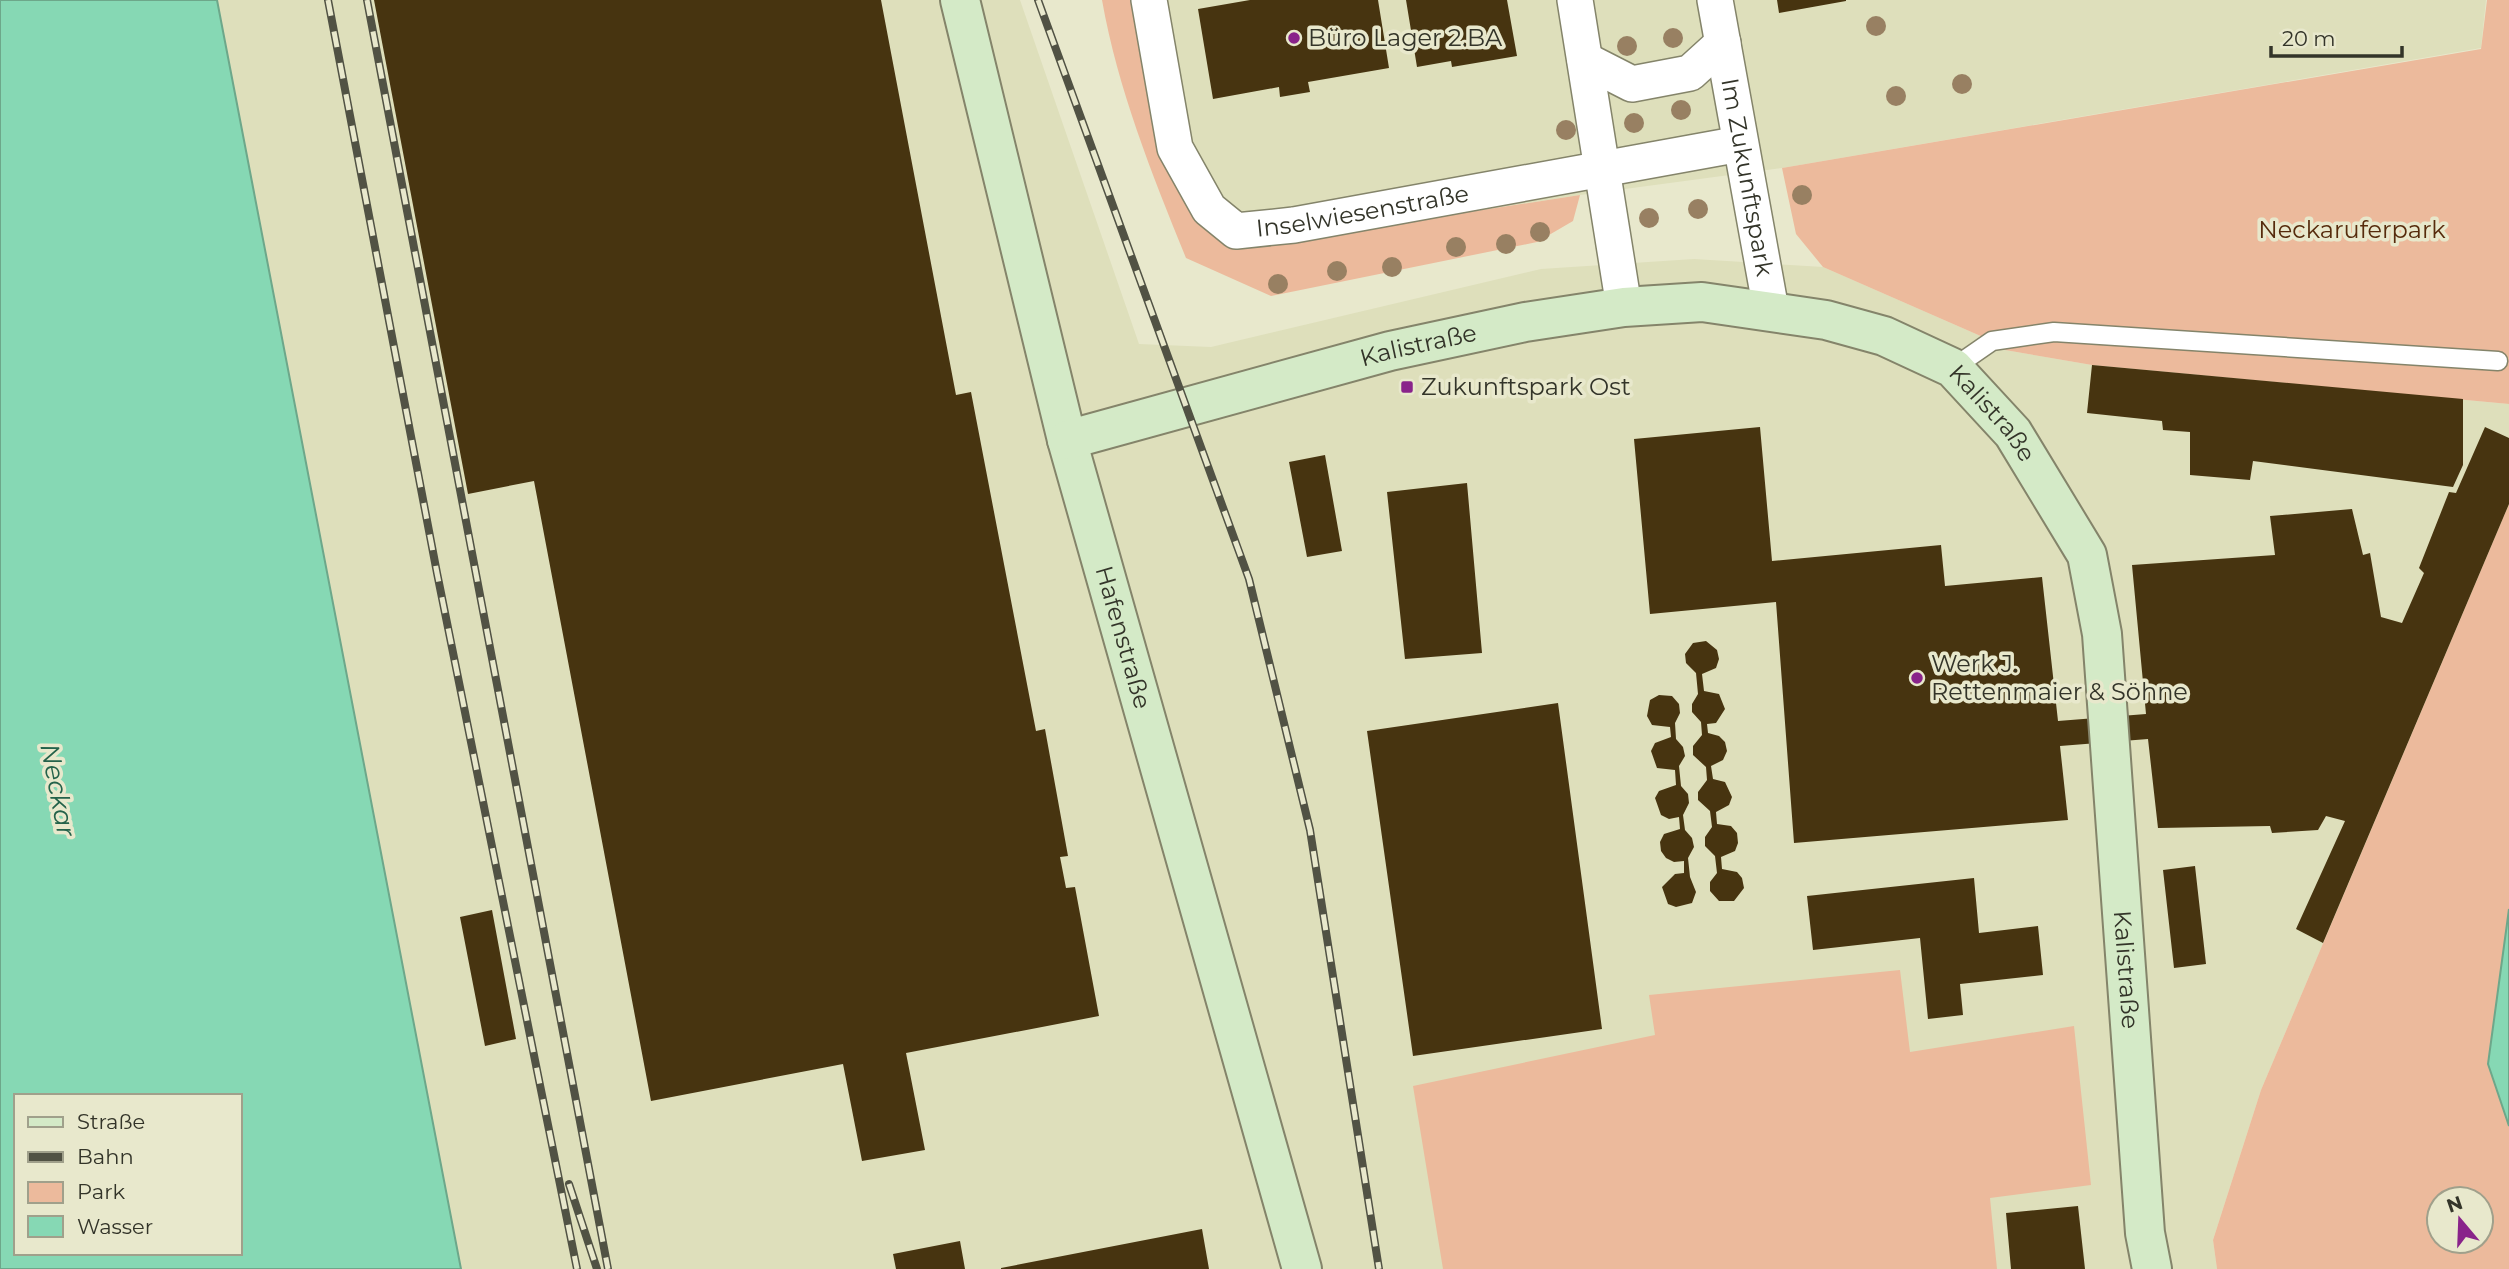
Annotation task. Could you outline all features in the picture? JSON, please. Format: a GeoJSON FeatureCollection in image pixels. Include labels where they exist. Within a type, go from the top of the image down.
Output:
{"type":"FeatureCollection","features":[{"type":"Feature","properties":{"kind":"street","name":"Hafenstraße"},"geometry":{"type":"LineString","coordinates":[[960,0],[1067,440],[1302,1269]]}},
{"type":"Feature","properties":{"kind":"street","name":"Inselwiesenstraße"},"geometry":{"type":"LineString","coordinates":[[1149,0],[1175,148],[1209,209],[1236,231],[1294,225],[1601,167],[1740,144]]}},
{"type":"Feature","properties":{"kind":"street"},"geometry":{"type":"LineString","coordinates":[[1575,0],[1623,307]]}},
{"type":"Feature","properties":{"kind":"street","name":"Im Zukunftspark"},"geometry":{"type":"LineString","coordinates":[[1715,0],[1771,310]]}},
{"type":"Feature","properties":{"kind":"street","name":"Im Zukunftspark"},"geometry":{"type":"LineString","coordinates":[[1586,60],[1632,84],[1690,73],[1723,43]]}},
{"type":"Feature","properties":{"kind":"street","name":"Kalistraße"},"geometry":{"type":"LineString","coordinates":[[1067,440],[1390,351],[1525,322],[1623,307],[1702,302],[1771,310],[1884,336],[1953,368],[2013,433],[2087,555],[2102,634],[2145,1233],[2152,1269]]}},
{"type":"Feature","properties":{"kind":"lane"},"geometry":{"type":"LineString","coordinates":[[1953,368],[1992,341],[2054,331],[2498,361]]}},
{"type":"Feature","properties":{"kind":"shaded area"},"geometry":{"type":"Polygon","coordinates":[[[217,0],[1020,0],[1139,344],[1211,347],[1541,269],[1694,259],[1823,267],[1992,341],[2005,350],[2092,365],[2509,404],[2509,504],[2261,1090],[2213,1240],[2217,1269],[461,1269],[217,0]]]}},
{"type":"Feature","properties":{"kind":"shaded area"},"geometry":{"type":"Polygon","coordinates":[[[1136,0],[2486,0],[2481,48],[1782,168],[1580,195],[1236,248],[1203,229],[1167,147],[1136,0]]]}},
{"type":"Feature","properties":{"kind":"green space"},"geometry":{"type":"Polygon","coordinates":[[[1102,0],[1136,0],[1167,147],[1203,228],[1236,248],[1580,195],[1573,221],[1537,242],[1271,296],[1186,258],[1127,99],[1102,0]]]}},
{"type":"Feature","properties":{"kind":"green space","name":"Neckaruferpark"},"geometry":{"type":"Polygon","coordinates":[[[2487,0],[2509,0],[2509,404],[2092,365],[2005,350],[1992,341],[1823,267],[1796,234],[1782,168],[2481,49],[2487,0]]]}},
{"type":"Feature","properties":{"kind":"green space"},"geometry":{"type":"Polygon","coordinates":[[[2509,504],[2509,909],[2488,1063],[2509,1126],[2509,1269],[2217,1269],[2213,1240],[2261,1090],[2509,504]]]}},
{"type":"Feature","properties":{"kind":"green space"},"geometry":{"type":"Polygon","coordinates":[[[1900,970],[1910,1052],[2074,1026],[2091,1185],[1990,1198],[1997,1269],[1443,1269],[1413,1086],[1655,1035],[1649,995],[1900,970]]]}},
{"type":"Feature","properties":{"kind":"water","name":"Neckar"},"geometry":{"type":"Polygon","coordinates":[[[0,0],[217,0],[461,1269],[0,1269],[0,0]]]}},
{"type":"Feature","properties":{"kind":"water"},"geometry":{"type":"Polygon","coordinates":[[[2509,909],[2509,1126],[2488,1064],[2509,909]]]}},
{"type":"Feature","properties":{"kind":"building"},"geometry":{"type":"Polygon","coordinates":[[[374,0],[881,0],[956,395],[971,392],[1036,731],[1045,729],[1068,856],[1060,857],[1066,888],[1075,887],[1099,1016],[906,1053],[925,1150],[862,1161],[843,1064],[651,1101],[534,481],[468,494],[374,0]]]}},
{"type":"Feature","properties":{"kind":"building","name":"Büro Lager 2.BA"},"geometry":{"type":"Polygon","coordinates":[[[1250,0],[1378,0],[1389,68],[1308,82],[1310,92],[1280,97],[1279,87],[1213,99],[1198,9],[1250,0]]]}},
{"type":"Feature","properties":{"kind":"building"},"geometry":{"type":"Polygon","coordinates":[[[1406,0],[1507,0],[1517,56],[1452,67],[1451,61],[1417,67],[1406,0]]]}},
{"type":"Feature","properties":{"kind":"building"},"geometry":{"type":"Polygon","coordinates":[[[1777,0],[1846,0],[1846,1],[1779,13],[1777,0]]]}},
{"type":"Feature","properties":{"kind":"building"},"geometry":{"type":"Polygon","coordinates":[[[2092,365],[2463,399],[2463,465],[2453,487],[2253,461],[2250,480],[2190,475],[2190,432],[2163,430],[2162,421],[2087,413],[2092,365]]]}},
{"type":"Feature","properties":{"kind":"building","name":"Werk J. Rettenmaier & Söhne"},"geometry":{"type":"Polygon","coordinates":[[[1760,427],[1772,561],[1941,545],[1945,586],[2042,577],[2058,721],[2146,714],[2132,565],[2275,555],[2270,516],[2352,509],[2363,555],[2370,553],[2381,617],[2402,623],[2424,573],[2419,568],[2449,492],[2456,493],[2485,427],[2509,438],[2509,504],[2323,943],[2296,929],[2345,821],[2326,816],[2318,830],[2272,833],[2270,826],[2158,828],[2148,739],[2060,746],[2068,820],[1794,843],[1776,602],[1650,614],[1634,439],[1760,427]]]}},
{"type":"Feature","properties":{"kind":"building"},"geometry":{"type":"Polygon","coordinates":[[[1325,455],[1342,551],[1307,557],[1289,462],[1325,455]]]}},
{"type":"Feature","properties":{"kind":"building"},"geometry":{"type":"Polygon","coordinates":[[[1467,483],[1482,653],[1405,659],[1387,492],[1467,483]]]}},
{"type":"Feature","properties":{"kind":"building"},"geometry":{"type":"Polygon","coordinates":[[[1706,641],[1717,650],[1719,659],[1716,668],[1702,674],[1704,691],[1719,694],[1725,709],[1716,723],[1707,724],[1708,733],[1719,736],[1725,742],[1727,751],[1723,760],[1711,766],[1713,779],[1725,782],[1732,797],[1729,805],[1716,812],[1717,824],[1731,826],[1737,833],[1735,851],[1721,857],[1722,869],[1737,872],[1742,878],[1744,888],[1734,901],[1719,901],[1710,891],[1710,882],[1717,873],[1715,856],[1705,846],[1705,837],[1712,827],[1710,811],[1698,800],[1698,792],[1707,780],[1706,767],[1693,755],[1693,746],[1702,735],[1701,722],[1692,712],[1692,704],[1698,694],[1696,673],[1686,663],[1685,654],[1693,643],[1706,641]]]}},
{"type":"Feature","properties":{"kind":"building"},"geometry":{"type":"Polygon","coordinates":[[[1659,695],[1672,696],[1679,704],[1680,713],[1675,723],[1676,739],[1683,747],[1685,756],[1679,766],[1681,786],[1688,794],[1689,803],[1683,815],[1685,830],[1692,838],[1694,847],[1688,858],[1690,877],[1696,892],[1692,903],[1676,907],[1668,904],[1662,887],[1675,874],[1684,873],[1684,861],[1674,862],[1666,858],[1661,851],[1660,842],[1664,834],[1680,829],[1679,817],[1669,819],[1661,815],[1655,798],[1659,791],[1676,785],[1675,770],[1657,768],[1651,751],[1655,743],[1671,737],[1670,727],[1652,725],[1647,716],[1650,700],[1659,695]]]}},
{"type":"Feature","properties":{"kind":"building"},"geometry":{"type":"Polygon","coordinates":[[[1558,703],[1602,1029],[1413,1056],[1367,731],[1558,703]]]}},
{"type":"Feature","properties":{"kind":"building"},"geometry":{"type":"Polygon","coordinates":[[[2195,866],[2206,964],[2174,968],[2163,870],[2195,866]]]}},
{"type":"Feature","properties":{"kind":"building"},"geometry":{"type":"Polygon","coordinates":[[[1974,878],[1979,933],[2038,926],[2043,975],[1960,984],[1963,1015],[1928,1019],[1920,938],[1813,950],[1807,896],[1974,878]]]}},
{"type":"Feature","properties":{"kind":"building"},"geometry":{"type":"Polygon","coordinates":[[[492,910],[516,1039],[485,1046],[460,917],[492,910]]]}},
{"type":"Feature","properties":{"kind":"building"},"geometry":{"type":"Polygon","coordinates":[[[2078,1206],[2085,1269],[2011,1269],[2006,1213],[2078,1206]]]}},
{"type":"Feature","properties":{"kind":"building"},"geometry":{"type":"Polygon","coordinates":[[[1202,1229],[1209,1269],[1001,1269],[1001,1268],[1202,1229]]]}},
{"type":"Feature","properties":{"kind":"building"},"geometry":{"type":"Polygon","coordinates":[[[960,1241],[965,1269],[896,1269],[893,1254],[960,1241]]]}},
{"type":"Feature","properties":{"kind":"railway"},"geometry":{"type":"LineString","coordinates":[[328,0],[437,573],[577,1269]]}},
{"type":"Feature","properties":{"kind":"railway"},"geometry":{"type":"LineString","coordinates":[[367,0],[608,1269]]}},
{"type":"Feature","properties":{"kind":"railway"},"geometry":{"type":"LineString","coordinates":[[1038,0],[1249,579],[1310,830],[1379,1269]]}},
{"type":"Feature","properties":{"kind":"railway"},"geometry":{"type":"LineString","coordinates":[[569,1184],[597,1269]]}},
{"type":"Feature","properties":{"kind":"place","name":"Büro Lager 2.BA"},"geometry":{"type":"Point","coordinates":[1294,38]}},
{"type":"Feature","properties":{"kind":"place","name":"Zukunftspark Ost"},"geometry":{"type":"Point","coordinates":[1407,387]}},
{"type":"Feature","properties":{"kind":"place","name":"Werk J. Rettenmaier & Söhne"},"geometry":{"type":"Point","coordinates":[1917,678]}}]}
